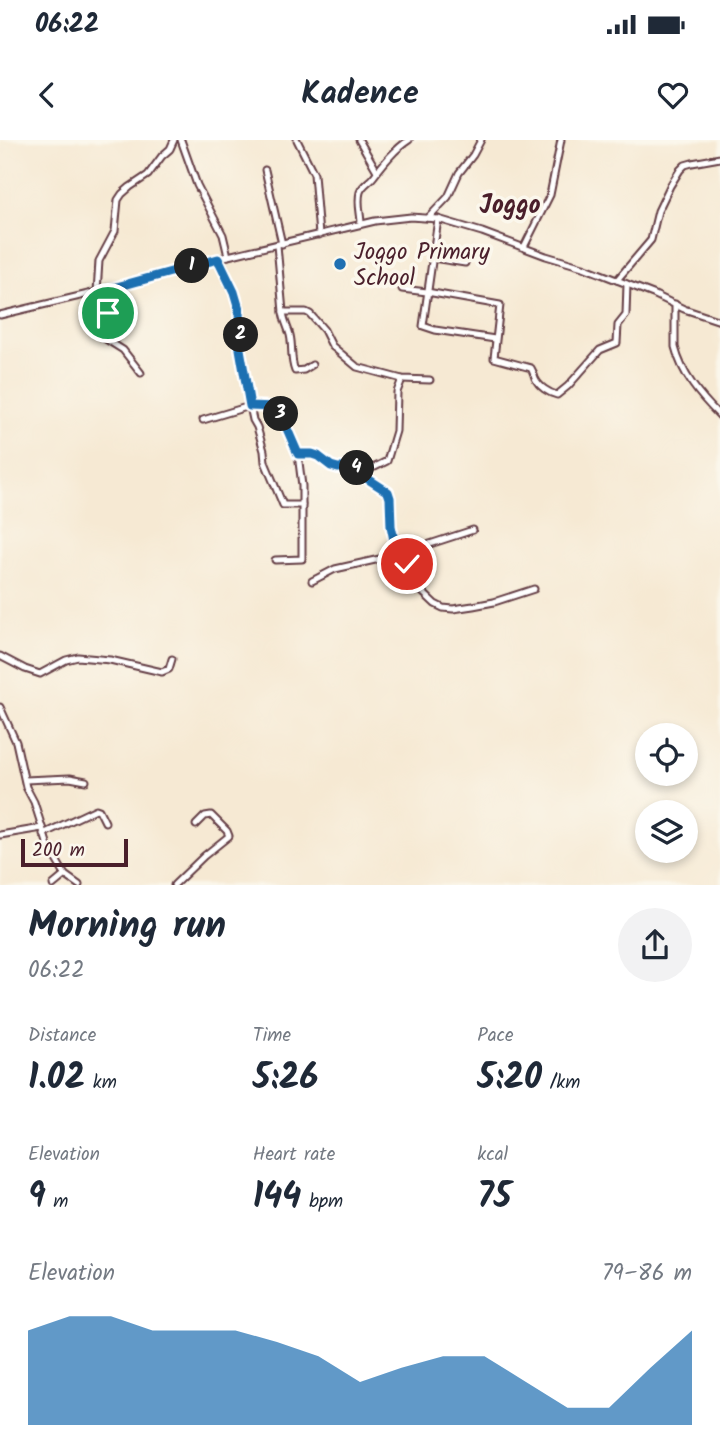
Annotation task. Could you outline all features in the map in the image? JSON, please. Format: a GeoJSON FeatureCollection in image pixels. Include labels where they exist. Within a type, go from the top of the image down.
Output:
{"type":"FeatureCollection","features":[{"type":"Feature","properties":{"kind":"street"},"geometry":{"type":"LineString","coordinates":[[97,292],[99,261],[115,231],[119,197],[148,175],[170,149],[174,140]]}},
{"type":"Feature","properties":{"kind":"street"},"geometry":{"type":"LineString","coordinates":[[181,140],[197,185],[223,235],[229,256]]}},
{"type":"Feature","properties":{"kind":"street"},"geometry":{"type":"LineString","coordinates":[[297,140],[314,174],[319,235]]}},
{"type":"Feature","properties":{"kind":"street"},"geometry":{"type":"LineString","coordinates":[[359,140],[377,171]]}},
{"type":"Feature","properties":{"kind":"street"},"geometry":{"type":"LineString","coordinates":[[360,225],[359,201],[363,186],[408,140]]}},
{"type":"Feature","properties":{"kind":"street"},"geometry":{"type":"LineString","coordinates":[[428,218],[448,197],[459,173],[481,140]]}},
{"type":"Feature","properties":{"kind":"street"},"geometry":{"type":"LineString","coordinates":[[524,247],[550,195],[561,140]]}},
{"type":"Feature","properties":{"kind":"street"},"geometry":{"type":"LineString","coordinates":[[617,280],[650,240],[658,211],[680,170],[685,165],[720,158]]}},
{"type":"Feature","properties":{"kind":"street"},"geometry":{"type":"LineString","coordinates":[[265,170],[279,244],[284,322],[290,335],[293,367],[297,372],[312,365]]}},
{"type":"Feature","properties":{"kind":"street"},"geometry":{"type":"LineString","coordinates":[[0,315],[374,221],[428,218],[482,232],[583,267],[720,321]]}},
{"type":"Feature","properties":{"kind":"street"},"geometry":{"type":"LineString","coordinates":[[438,219],[423,326],[495,339]]}},
{"type":"Feature","properties":{"kind":"street"},"geometry":{"type":"LineString","coordinates":[[433,258],[465,263]]}},
{"type":"Feature","properties":{"kind":"street"},"geometry":{"type":"LineString","coordinates":[[218,259],[239,309],[240,349],[250,406],[265,461],[283,505],[302,505]]}},
{"type":"Feature","properties":{"kind":"street"},"geometry":{"type":"LineString","coordinates":[[402,289],[500,305],[494,358],[533,369],[538,382],[547,391],[557,395],[600,350],[617,343],[618,325],[626,315],[627,285]]}},
{"type":"Feature","properties":{"kind":"street"},"geometry":{"type":"LineString","coordinates":[[113,288],[102,335],[123,351],[141,373]]}},
{"type":"Feature","properties":{"kind":"street"},"geometry":{"type":"LineString","coordinates":[[675,304],[676,354],[691,383],[720,416]]}},
{"type":"Feature","properties":{"kind":"street"},"geometry":{"type":"LineString","coordinates":[[283,312],[310,314],[324,330],[332,346],[357,367],[402,379],[430,380]]}},
{"type":"Feature","properties":{"kind":"street"},"geometry":{"type":"LineString","coordinates":[[298,454],[318,456],[338,468],[375,467],[387,461],[396,431],[397,397],[402,379]]}},
{"type":"Feature","properties":{"kind":"street"},"geometry":{"type":"LineString","coordinates":[[203,421],[250,406],[278,408],[298,454],[302,486],[303,559],[275,560]]}},
{"type":"Feature","properties":{"kind":"street"},"geometry":{"type":"LineString","coordinates":[[359,468],[368,479],[388,492],[396,549],[407,564],[415,586],[427,598],[443,608],[453,609],[494,602],[534,589]]}},
{"type":"Feature","properties":{"kind":"street"},"geometry":{"type":"LineString","coordinates":[[312,581],[335,569],[398,554],[473,530]]}},
{"type":"Feature","properties":{"kind":"street"},"geometry":{"type":"LineString","coordinates":[[0,656],[40,674],[72,657],[110,660],[162,672],[169,669],[172,659]]}},
{"type":"Feature","properties":{"kind":"street"},"geometry":{"type":"LineString","coordinates":[[0,708],[18,746],[26,787],[53,856],[65,875],[79,885]]}},
{"type":"Feature","properties":{"kind":"street"},"geometry":{"type":"LineString","coordinates":[[24,780],[86,780]]}},
{"type":"Feature","properties":{"kind":"street"},"geometry":{"type":"LineString","coordinates":[[0,835],[42,831],[97,809],[105,822]]}},
{"type":"Feature","properties":{"kind":"street"},"geometry":{"type":"LineString","coordinates":[[174,885],[229,836],[211,815],[205,816],[196,825]]}},
{"type":"Feature","properties":{"kind":"street"},"geometry":{"type":"LineString","coordinates":[[53,885],[65,875]]}},
{"type":"Feature","properties":{"kind":"place","name":"Joggo Primary School"},"geometry":{"type":"Point","coordinates":[340,264]}},
{"type":"Feature","properties":{"kind":"district","name":"Joggo"},"geometry":{"type":"Point","coordinates":[510,204]}},
{"type":"Feature","properties":{"kind":"route"},"geometry":{"type":"LineString","coordinates":[[108,313],[113,288],[218,259],[228,277],[239,309],[240,349],[250,406],[278,408],[298,454],[318,456],[338,468],[359,468],[375,485],[388,492],[396,549],[407,564]]}}]}
